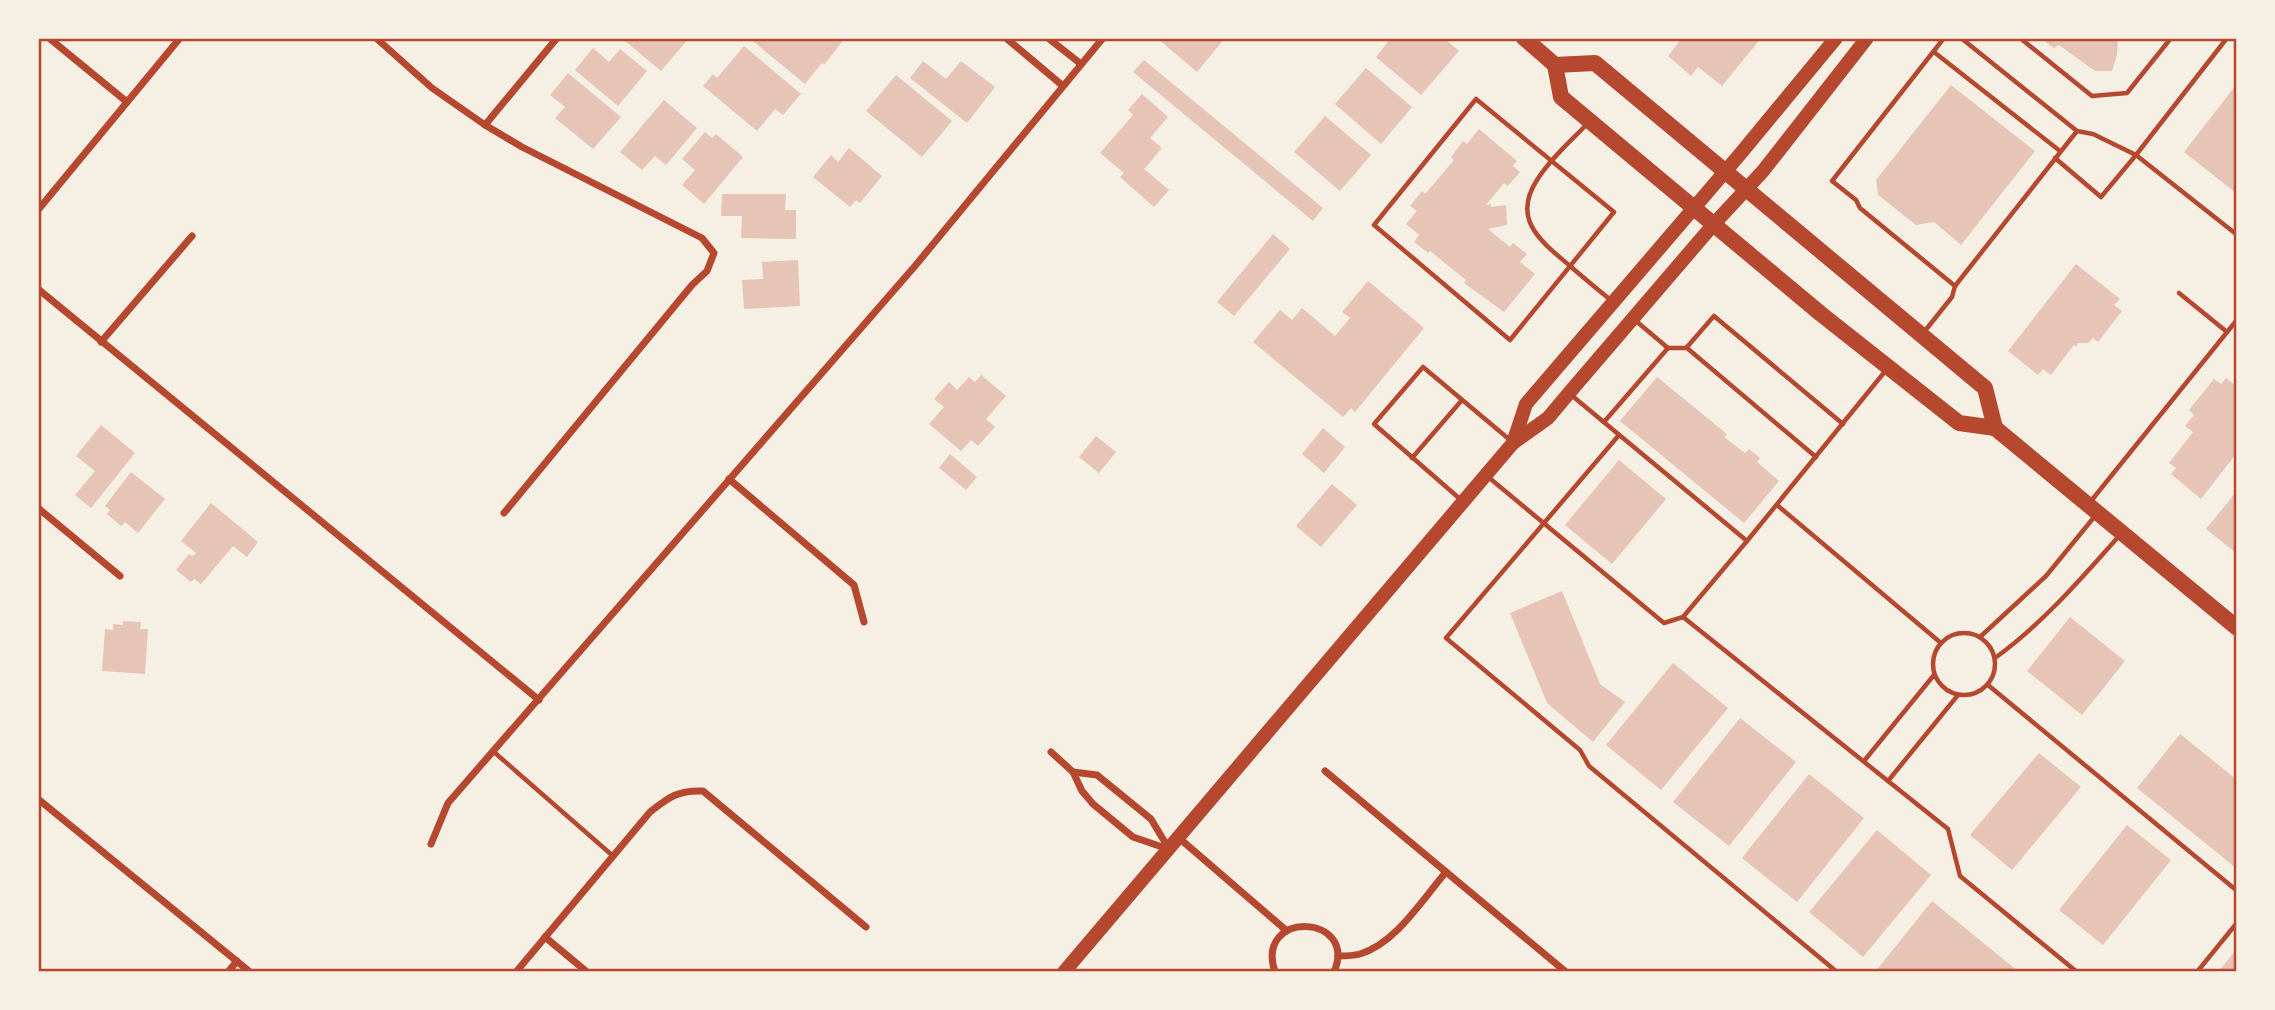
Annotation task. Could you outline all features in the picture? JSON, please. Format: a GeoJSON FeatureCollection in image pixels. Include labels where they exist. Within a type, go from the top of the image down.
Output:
{"type":"FeatureCollection","features":[{"type":"Feature","properties":{"kind":"main road"},"geometry":{"type":"LineString","coordinates":[[1513,443],[1526,404],[1836,38]]}},
{"type":"Feature","properties":{"kind":"main road"},"geometry":{"type":"LineString","coordinates":[[1064,971],[1513,443],[1548,418],[1713,225],[1763,171],[1867,38]]}},
{"type":"Feature","properties":{"kind":"main road"},"geometry":{"type":"LineString","coordinates":[[1527,40],[1555,65],[1561,97],[1693,209],[1959,423],[1995,428],[2236,627]]}},
{"type":"Feature","properties":{"kind":"main road"},"geometry":{"type":"LineString","coordinates":[[1555,65],[1595,63],[1985,388],[1995,428]]}},
{"type":"Feature","properties":{"kind":"street"},"geometry":{"type":"LineString","coordinates":[[49,38],[127,102]]}},
{"type":"Feature","properties":{"kind":"street"},"geometry":{"type":"LineString","coordinates":[[38,210],[180,38]]}},
{"type":"Feature","properties":{"kind":"street"},"geometry":{"type":"LineString","coordinates":[[376,38],[432,88],[485,125],[522,147],[702,238],[714,253],[707,271],[692,285],[504,513]]}},
{"type":"Feature","properties":{"kind":"street"},"geometry":{"type":"LineString","coordinates":[[485,125],[557,38]]}},
{"type":"Feature","properties":{"kind":"street"},"geometry":{"type":"LineString","coordinates":[[1048,38],[1081,64]]}},
{"type":"Feature","properties":{"kind":"street"},"geometry":{"type":"LineString","coordinates":[[430,844],[448,803],[915,266],[1103,38]]}},
{"type":"Feature","properties":{"kind":"street"},"geometry":{"type":"LineString","coordinates":[[1010,39],[1063,86]]}},
{"type":"Feature","properties":{"kind":"street"},"geometry":{"type":"LineString","coordinates":[[102,342],[192,236]]}},
{"type":"Feature","properties":{"kind":"street"},"geometry":{"type":"LineString","coordinates":[[38,289],[538,700]]}},
{"type":"Feature","properties":{"kind":"street"},"geometry":{"type":"LineString","coordinates":[[729,480],[855,585],[864,622]]}},
{"type":"Feature","properties":{"kind":"street"},"geometry":{"type":"LineString","coordinates":[[38,508],[120,576]]}},
{"type":"Feature","properties":{"kind":"street"},"geometry":{"type":"LineString","coordinates":[[1051,752],[1073,772],[1082,791],[1093,804],[1133,837],[1174,844]]}},
{"type":"Feature","properties":{"kind":"street"},"geometry":{"type":"LineString","coordinates":[[1325,771],[1566,971]]}},
{"type":"Feature","properties":{"kind":"street"},"geometry":{"type":"LineString","coordinates":[[1073,772],[1097,775],[1151,819],[1174,844],[1287,930]]}},
{"type":"Feature","properties":{"kind":"street"},"geometry":{"type":"LineString","coordinates":[[516,971],[650,812],[669,797],[686,790],[703,791],[866,927]]}},
{"type":"Feature","properties":{"kind":"street"},"geometry":{"type":"LineString","coordinates":[[38,799],[250,971]]}},
{"type":"Feature","properties":{"kind":"street"},"geometry":{"type":"LineString","coordinates":[[1338,956],[1358,955],[1376,947],[1395,931],[1446,872]]}},
{"type":"Feature","properties":{"kind":"street"},"geometry":{"type":"LineString","coordinates":[[1274,971],[1273,950],[1276,941],[1287,930],[1302,925],[1322,930],[1330,937],[1338,956],[1334,971]]}},
{"type":"Feature","properties":{"kind":"street"},"geometry":{"type":"LineString","coordinates":[[545,937],[587,971]]}},
{"type":"Feature","properties":{"kind":"street"},"geometry":{"type":"LineString","coordinates":[[228,971],[237,961]]}},
{"type":"Feature","properties":{"kind":"street"},"geometry":{"type":"LineString","coordinates":[[1547,971],[1555,962]]}},
{"type":"Feature","properties":{"kind":"lane"},"geometry":{"type":"LineString","coordinates":[[1944,38],[1832,181],[1856,200],[1860,208],[1955,286]]}},
{"type":"Feature","properties":{"kind":"lane"},"geometry":{"type":"LineString","coordinates":[[1961,38],[2077,131],[2092,134],[2136,155],[2236,234]]}},
{"type":"Feature","properties":{"kind":"lane"},"geometry":{"type":"LineString","coordinates":[[2020,38],[2092,96],[2127,93],[2171,38]]}},
{"type":"Feature","properties":{"kind":"lane"},"geometry":{"type":"LineString","coordinates":[[2055,158],[2101,197],[2227,38]]}},
{"type":"Feature","properties":{"kind":"lane"},"geometry":{"type":"LineString","coordinates":[[1934,52],[2060,152]]}},
{"type":"Feature","properties":{"kind":"lane"},"geometry":{"type":"LineString","coordinates":[[1476,99],[1614,212],[1570,266],[1510,340],[1374,225],[1476,99]]}},
{"type":"Feature","properties":{"kind":"lane"},"geometry":{"type":"LineString","coordinates":[[1590,121],[1552,161],[1530,193],[1527,210],[1531,227],[1540,241],[1612,302]]}},
{"type":"Feature","properties":{"kind":"lane"},"geometry":{"type":"LineString","coordinates":[[1921,336],[1952,297],[1955,286],[2077,131]]}},
{"type":"Feature","properties":{"kind":"lane"},"geometry":{"type":"LineString","coordinates":[[2179,293],[2227,332]]}},
{"type":"Feature","properties":{"kind":"lane"},"geometry":{"type":"LineString","coordinates":[[1687,348],[1714,316],[1843,424]]}},
{"type":"Feature","properties":{"kind":"lane"},"geometry":{"type":"LineString","coordinates":[[1633,320],[1668,348],[1687,348],[1816,457]]}},
{"type":"Feature","properties":{"kind":"lane"},"geometry":{"type":"LineString","coordinates":[[1980,636],[2046,576],[2093,509],[2236,321]]}},
{"type":"Feature","properties":{"kind":"lane"},"geometry":{"type":"LineString","coordinates":[[1604,422],[1668,348]]}},
{"type":"Feature","properties":{"kind":"lane"},"geometry":{"type":"LineString","coordinates":[[1464,503],[1374,424],[1423,367],[1513,443]]}},
{"type":"Feature","properties":{"kind":"lane"},"geometry":{"type":"LineString","coordinates":[[1486,476],[1664,623],[1683,617],[1888,368]]}},
{"type":"Feature","properties":{"kind":"lane"},"geometry":{"type":"LineString","coordinates":[[1569,393],[1747,541]]}},
{"type":"Feature","properties":{"kind":"lane"},"geometry":{"type":"LineString","coordinates":[[1412,458],[1462,400]]}},
{"type":"Feature","properties":{"kind":"lane"},"geometry":{"type":"LineString","coordinates":[[1619,435],[1446,638],[1580,750],[1589,766],[1837,971]]}},
{"type":"Feature","properties":{"kind":"lane"},"geometry":{"type":"LineString","coordinates":[[1777,505],[1941,643]]}},
{"type":"Feature","properties":{"kind":"lane"},"geometry":{"type":"LineString","coordinates":[[1995,658],[2018,641],[2063,598],[2122,532]]}},
{"type":"Feature","properties":{"kind":"lane"},"geometry":{"type":"LineString","coordinates":[[1683,617],[1948,829],[1960,876],[2077,971]]}},
{"type":"Feature","properties":{"kind":"lane"},"geometry":{"type":"LineString","coordinates":[[1961,633],[1980,636],[1991,647],[1995,658],[1994,673],[1988,685],[1976,693],[1958,695],[1941,686],[1935,675],[1933,661],[1941,643],[1952,635],[1961,633]]}},
{"type":"Feature","properties":{"kind":"lane"},"geometry":{"type":"LineString","coordinates":[[1864,761],[1935,675]]}},
{"type":"Feature","properties":{"kind":"lane"},"geometry":{"type":"LineString","coordinates":[[1988,685],[2236,890]]}},
{"type":"Feature","properties":{"kind":"lane"},"geometry":{"type":"LineString","coordinates":[[1888,781],[1958,695]]}},
{"type":"Feature","properties":{"kind":"lane"},"geometry":{"type":"LineString","coordinates":[[494,751],[613,856]]}},
{"type":"Feature","properties":{"kind":"lane"},"geometry":{"type":"LineString","coordinates":[[2197,971],[2236,924]]}},
{"type":"Feature","properties":{"kind":"building"},"geometry":{"type":"Polygon","coordinates":[[[627,38],[689,38],[661,71],[625,41],[627,38]]]}},
{"type":"Feature","properties":{"kind":"building"},"geometry":{"type":"Polygon","coordinates":[[[749,38],[845,38],[805,84],[749,38]]]}},
{"type":"Feature","properties":{"kind":"building"},"geometry":{"type":"Polygon","coordinates":[[[1157,38],[1225,38],[1197,72],[1157,38]]]}},
{"type":"Feature","properties":{"kind":"building"},"geometry":{"type":"Polygon","coordinates":[[[1391,38],[1444,38],[1459,51],[1421,95],[1376,57],[1391,38]]]}},
{"type":"Feature","properties":{"kind":"building"},"geometry":{"type":"Polygon","coordinates":[[[1682,38],[1761,38],[1722,86],[1698,67],[1691,76],[1668,56],[1682,38]]]}},
{"type":"Feature","properties":{"kind":"building"},"geometry":{"type":"Polygon","coordinates":[[[2040,38],[2118,38],[2112,71],[2095,71],[2059,45],[2054,48],[2040,38]]]}},
{"type":"Feature","properties":{"kind":"building"},"geometry":{"type":"Polygon","coordinates":[[[744,46],[801,94],[783,115],[775,109],[757,131],[703,86],[713,74],[717,78],[744,46]]]}},
{"type":"Feature","properties":{"kind":"building"},"geometry":{"type":"Polygon","coordinates":[[[593,48],[609,62],[620,49],[647,71],[618,106],[575,70],[593,48]]]}},
{"type":"Feature","properties":{"kind":"building"},"geometry":{"type":"Polygon","coordinates":[[[1144,60],[1323,208],[1313,221],[1133,72],[1144,60]]]}},
{"type":"Feature","properties":{"kind":"building"},"geometry":{"type":"Polygon","coordinates":[[[923,61],[946,79],[961,61],[995,87],[967,123],[910,78],[923,61]]]}},
{"type":"Feature","properties":{"kind":"building"},"geometry":{"type":"Polygon","coordinates":[[[1366,68],[1412,107],[1381,144],[1335,104],[1366,68]]]}},
{"type":"Feature","properties":{"kind":"building"},"geometry":{"type":"Polygon","coordinates":[[[568,73],[621,117],[593,149],[555,118],[565,107],[550,95],[568,73]]]}},
{"type":"Feature","properties":{"kind":"building"},"geometry":{"type":"Polygon","coordinates":[[[896,75],[952,121],[922,157],[866,111],[896,75]]]}},
{"type":"Feature","properties":{"kind":"building"},"geometry":{"type":"Polygon","coordinates":[[[1951,85],[2035,151],[1961,245],[1934,222],[1916,225],[1878,195],[1876,180],[1951,85]]]}},
{"type":"Feature","properties":{"kind":"building"},"geometry":{"type":"Polygon","coordinates":[[[2236,85],[2236,193],[2184,152],[2236,85]]]}},
{"type":"Feature","properties":{"kind":"building"},"geometry":{"type":"Polygon","coordinates":[[[1142,94],[1168,117],[1150,138],[1162,148],[1144,169],[1169,190],[1154,207],[1120,177],[1124,173],[1100,153],[1133,115],[1128,110],[1142,94]]]}},
{"type":"Feature","properties":{"kind":"building"},"geometry":{"type":"Polygon","coordinates":[[[664,100],[697,128],[666,165],[655,156],[642,170],[620,152],[664,100]]]}},
{"type":"Feature","properties":{"kind":"building"},"geometry":{"type":"Polygon","coordinates":[[[1325,116],[1371,155],[1340,191],[1294,152],[1325,116]]]}},
{"type":"Feature","properties":{"kind":"building"},"geometry":{"type":"Polygon","coordinates":[[[1479,129],[1517,161],[1513,166],[1520,172],[1508,186],[1504,183],[1486,205],[1506,205],[1507,225],[1488,229],[1510,247],[1513,243],[1527,254],[1520,262],[1535,274],[1504,312],[1464,283],[1466,280],[1430,251],[1428,253],[1414,242],[1419,235],[1406,224],[1417,211],[1410,206],[1422,191],[1425,194],[1454,160],[1451,157],[1463,141],[1467,144],[1479,129]]]}},
{"type":"Feature","properties":{"kind":"building"},"geometry":{"type":"Polygon","coordinates":[[[705,132],[712,138],[716,134],[743,157],[704,204],[682,185],[695,170],[682,159],[705,132]]]}},
{"type":"Feature","properties":{"kind":"building"},"geometry":{"type":"Polygon","coordinates":[[[849,148],[882,176],[860,203],[856,200],[850,207],[813,177],[831,155],[838,162],[849,148]]]}},
{"type":"Feature","properties":{"kind":"building"},"geometry":{"type":"Polygon","coordinates":[[[722,194],[786,194],[785,210],[796,210],[796,239],[741,238],[742,216],[721,216],[722,194]]]}},
{"type":"Feature","properties":{"kind":"building"},"geometry":{"type":"Polygon","coordinates":[[[1273,234],[1290,249],[1234,316],[1217,302],[1273,234]]]}},
{"type":"Feature","properties":{"kind":"building"},"geometry":{"type":"Polygon","coordinates":[[[798,260],[800,306],[744,309],[742,280],[763,279],[762,262],[798,260]]]}},
{"type":"Feature","properties":{"kind":"building"},"geometry":{"type":"Polygon","coordinates":[[[2076,264],[2120,299],[2114,305],[2122,311],[2098,342],[2093,338],[2088,343],[2078,343],[2076,347],[2074,345],[2051,375],[2043,369],[2038,375],[2008,351],[2076,264]]]}},
{"type":"Feature","properties":{"kind":"building"},"geometry":{"type":"Polygon","coordinates":[[[1368,281],[1424,328],[1355,412],[1351,408],[1343,417],[1253,342],[1280,310],[1292,320],[1302,308],[1335,336],[1350,318],[1342,312],[1368,281]]]}},
{"type":"Feature","properties":{"kind":"building"},"geometry":{"type":"Polygon","coordinates":[[[981,375],[1006,396],[986,419],[995,427],[978,446],[971,440],[961,451],[929,424],[944,407],[934,399],[949,382],[957,390],[969,377],[975,382],[981,375]]]}},
{"type":"Feature","properties":{"kind":"building"},"geometry":{"type":"Polygon","coordinates":[[[1657,377],[1727,434],[1724,437],[1745,453],[1749,449],[1760,458],[1757,462],[1779,481],[1744,523],[1620,421],[1657,377]]]}},
{"type":"Feature","properties":{"kind":"building"},"geometry":{"type":"Polygon","coordinates":[[[2226,378],[2236,386],[2236,454],[2201,499],[2171,474],[2176,468],[2169,463],[2193,432],[2185,426],[2194,415],[2189,410],[2214,379],[2221,384],[2226,378]]]}},
{"type":"Feature","properties":{"kind":"building"},"geometry":{"type":"Polygon","coordinates":[[[101,425],[135,453],[91,508],[75,495],[95,471],[76,456],[101,425]]]}},
{"type":"Feature","properties":{"kind":"building"},"geometry":{"type":"Polygon","coordinates":[[[1323,428],[1345,447],[1324,473],[1302,454],[1323,428]]]}},
{"type":"Feature","properties":{"kind":"building"},"geometry":{"type":"Polygon","coordinates":[[[1096,436],[1116,452],[1099,473],[1079,457],[1096,436]]]}},
{"type":"Feature","properties":{"kind":"building"},"geometry":{"type":"Polygon","coordinates":[[[950,454],[977,477],[966,490],[939,468],[950,454]]]}},
{"type":"Feature","properties":{"kind":"building"},"geometry":{"type":"Polygon","coordinates":[[[1619,460],[1666,499],[1612,564],[1565,525],[1619,460]]]}},
{"type":"Feature","properties":{"kind":"building"},"geometry":{"type":"Polygon","coordinates":[[[131,472],[165,499],[138,533],[125,522],[121,526],[107,514],[110,510],[105,506],[131,472]]]}},
{"type":"Feature","properties":{"kind":"building"},"geometry":{"type":"Polygon","coordinates":[[[1332,484],[1357,505],[1321,547],[1296,526],[1332,484]]]}},
{"type":"Feature","properties":{"kind":"building"},"geometry":{"type":"Polygon","coordinates":[[[2236,492],[2236,553],[2206,529],[2236,492]]]}},
{"type":"Feature","properties":{"kind":"building"},"geometry":{"type":"Polygon","coordinates":[[[211,503],[258,542],[247,557],[233,546],[201,584],[194,579],[191,582],[176,570],[189,554],[193,556],[196,553],[181,541],[211,503]]]}},
{"type":"Feature","properties":{"kind":"building"},"geometry":{"type":"Polygon","coordinates":[[[1562,591],[1600,684],[1625,702],[1593,742],[1547,703],[1510,613],[1562,591]]]}},
{"type":"Feature","properties":{"kind":"building"},"geometry":{"type":"Polygon","coordinates":[[[2070,617],[2125,661],[2082,715],[2027,671],[2070,617]]]}},
{"type":"Feature","properties":{"kind":"building"},"geometry":{"type":"Polygon","coordinates":[[[123,621],[141,622],[140,629],[148,629],[145,674],[102,671],[105,629],[113,630],[113,624],[123,625],[123,621]]]}},
{"type":"Feature","properties":{"kind":"building"},"geometry":{"type":"Polygon","coordinates":[[[1673,663],[1728,708],[1661,790],[1606,745],[1673,663]]]}},
{"type":"Feature","properties":{"kind":"building"},"geometry":{"type":"Polygon","coordinates":[[[1740,718],[1796,762],[1729,846],[1673,802],[1740,718]]]}},
{"type":"Feature","properties":{"kind":"building"},"geometry":{"type":"Polygon","coordinates":[[[2180,734],[2236,779],[2236,868],[2137,788],[2180,734]]]}},
{"type":"Feature","properties":{"kind":"building"},"geometry":{"type":"Polygon","coordinates":[[[2039,753],[2081,787],[2012,870],[1970,835],[2039,753]]]}},
{"type":"Feature","properties":{"kind":"building"},"geometry":{"type":"Polygon","coordinates":[[[1809,774],[1864,818],[1797,902],[1742,858],[1809,774]]]}},
{"type":"Feature","properties":{"kind":"building"},"geometry":{"type":"Polygon","coordinates":[[[2127,825],[2171,860],[2103,945],[2059,910],[2127,825]]]}},
{"type":"Feature","properties":{"kind":"building"},"geometry":{"type":"Polygon","coordinates":[[[1877,830],[1931,875],[1863,957],[1809,912],[1877,830]]]}},
{"type":"Feature","properties":{"kind":"building"},"geometry":{"type":"Polygon","coordinates":[[[1932,901],[2019,972],[1875,972],[1932,901]]]}},
{"type":"Feature","properties":{"kind":"building"},"geometry":{"type":"Polygon","coordinates":[[[2236,950],[2236,972],[2218,972],[2236,950]]]}}]}
